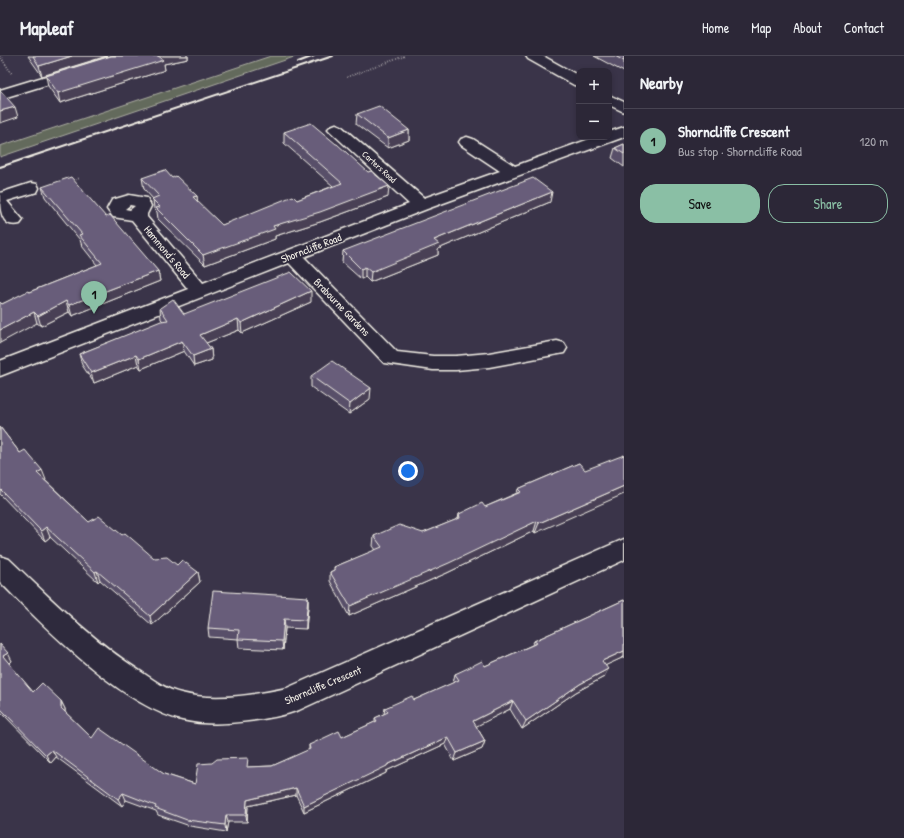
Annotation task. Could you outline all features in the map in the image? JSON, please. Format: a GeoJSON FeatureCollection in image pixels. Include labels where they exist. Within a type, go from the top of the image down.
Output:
{"type":"FeatureCollection","features":[{"type":"Feature","properties":{"kind":"street"},"geometry":{"type":"LineString","coordinates":[[0,95],[90,61],[126,56]]}},
{"type":"Feature","properties":{"kind":"street"},"geometry":{"type":"LineString","coordinates":[[533,56],[576,80]]}},
{"type":"Feature","properties":{"kind":"street"},"geometry":{"type":"LineString","coordinates":[[612,101],[624,108]]}},
{"type":"Feature","properties":{"kind":"street","name":"Carters Road"},"geometry":{"type":"LineString","coordinates":[[336,129],[421,205]]}},
{"type":"Feature","properties":{"kind":"street","name":"Shorncliffe Road"},"geometry":{"type":"LineString","coordinates":[[0,369],[199,290],[292,256],[421,205],[624,132]]}},
{"type":"Feature","properties":{"kind":"street"},"geometry":{"type":"LineString","coordinates":[[467,142],[513,172]]}},
{"type":"Feature","properties":{"kind":"street"},"geometry":{"type":"LineString","coordinates":[[0,198],[31,188]]}},
{"type":"Feature","properties":{"kind":"street"},"geometry":{"type":"LineString","coordinates":[[0,203],[14,220]]}},
{"type":"Feature","properties":{"kind":"street","name":"Hammond's Road"},"geometry":{"type":"LineString","coordinates":[[138,213],[139,218],[199,290]]}},
{"type":"Feature","properties":{"kind":"street","name":"Brabourne Gardens"},"geometry":{"type":"LineString","coordinates":[[292,256],[391,358],[433,363],[456,363],[489,360],[557,348]]}},
{"type":"Feature","properties":{"kind":"street","name":"Shorncliffe Crescent"},"geometry":{"type":"LineString","coordinates":[[0,566],[66,631],[108,664],[155,697],[188,708],[228,711],[258,708],[289,701],[624,549]]}},
{"type":"Feature","properties":{"kind":"path"},"geometry":{"type":"LineString","coordinates":[[0,56],[15,78]]}},
{"type":"Feature","properties":{"kind":"path"},"geometry":{"type":"LineString","coordinates":[[347,76],[405,56]]}},
{"type":"Feature","properties":{"kind":"path"},"geometry":{"type":"LineString","coordinates":[[66,183],[80,178]]}},
{"type":"Feature","properties":{"kind":"green space"},"geometry":{"type":"Polygon","coordinates":[[[271,56],[297,56],[0,157],[0,146],[271,56]]]}},
{"type":"Feature","properties":{"kind":"building"},"geometry":{"type":"Polygon","coordinates":[[[33,56],[72,56],[39,66],[33,56]]]}},
{"type":"Feature","properties":{"kind":"building"},"geometry":{"type":"Polygon","coordinates":[[[111,56],[158,56],[164,60],[58,93],[46,76],[111,56]]]}},
{"type":"Feature","properties":{"kind":"building"},"geometry":{"type":"Polygon","coordinates":[[[615,56],[624,56],[624,61],[615,56]]]}},
{"type":"Feature","properties":{"kind":"building"},"geometry":{"type":"Polygon","coordinates":[[[0,90],[15,107],[0,111],[0,90]]]}},
{"type":"Feature","properties":{"kind":"building"},"geometry":{"type":"Polygon","coordinates":[[[379,106],[409,130],[388,138],[357,114],[379,106]]]}},
{"type":"Feature","properties":{"kind":"building"},"geometry":{"type":"Polygon","coordinates":[[[311,123],[368,172],[371,171],[389,186],[320,212],[273,226],[275,229],[203,255],[156,208],[160,207],[152,199],[159,196],[142,178],[165,170],[172,178],[176,176],[197,196],[193,197],[222,225],[293,196],[297,200],[342,183],[284,132],[311,123]]]}},
{"type":"Feature","properties":{"kind":"building"},"geometry":{"type":"Polygon","coordinates":[[[624,144],[624,154],[615,148],[624,144]]]}},
{"type":"Feature","properties":{"kind":"building"},"geometry":{"type":"Polygon","coordinates":[[[71,177],[106,217],[110,215],[158,271],[69,305],[66,301],[38,316],[34,312],[0,330],[0,302],[2,304],[28,291],[29,292],[102,263],[79,235],[82,234],[42,187],[71,177]]]}},
{"type":"Feature","properties":{"kind":"building"},"geometry":{"type":"Polygon","coordinates":[[[533,178],[552,192],[434,240],[439,244],[371,272],[365,267],[361,269],[343,251],[533,178]]]}},
{"type":"Feature","properties":{"kind":"building"},"geometry":{"type":"Polygon","coordinates":[[[291,272],[311,291],[241,323],[238,319],[200,335],[211,349],[193,356],[182,341],[139,359],[136,355],[91,373],[79,354],[161,321],[168,320],[160,308],[173,299],[184,314],[291,272]]]}},
{"type":"Feature","properties":{"kind":"building"},"geometry":{"type":"Polygon","coordinates":[[[332,361],[371,388],[350,404],[311,376],[332,361]]]}},
{"type":"Feature","properties":{"kind":"building"},"geometry":{"type":"Polygon","coordinates":[[[0,427],[20,453],[25,450],[42,470],[37,473],[89,522],[99,516],[122,535],[125,533],[154,558],[167,557],[177,565],[182,560],[198,572],[150,616],[97,571],[95,572],[46,527],[41,531],[0,489],[0,427]]]}},
{"type":"Feature","properties":{"kind":"building"},"geometry":{"type":"Polygon","coordinates":[[[624,455],[624,486],[539,523],[537,521],[449,563],[350,606],[330,572],[336,569],[334,567],[382,547],[374,536],[399,525],[423,533],[460,518],[459,514],[482,503],[485,507],[521,492],[518,489],[579,463],[585,470],[624,455]]]}},
{"type":"Feature","properties":{"kind":"building"},"geometry":{"type":"Polygon","coordinates":[[[213,591],[308,597],[306,620],[284,619],[282,641],[238,639],[239,630],[208,628],[213,591]]]}},
{"type":"Feature","properties":{"kind":"building"},"geometry":{"type":"Polygon","coordinates":[[[624,600],[624,651],[602,661],[608,669],[580,684],[526,721],[513,701],[473,721],[485,741],[457,753],[448,737],[304,806],[296,788],[247,800],[246,815],[226,815],[225,825],[187,820],[155,808],[156,806],[123,793],[118,799],[52,750],[46,755],[0,708],[0,644],[8,653],[3,656],[33,692],[42,683],[61,701],[61,708],[92,738],[99,728],[164,774],[195,784],[198,764],[212,763],[217,759],[248,758],[247,767],[272,766],[310,749],[309,745],[339,731],[342,737],[377,721],[375,718],[388,712],[385,708],[412,696],[414,700],[459,680],[455,674],[482,661],[485,666],[537,643],[534,641],[624,600]]]}},
{"type":"Feature","properties":{"kind":"railway"},"geometry":{"type":"LineString","coordinates":[[298,62],[314,56]]}},
{"type":"Feature","properties":{"kind":"railway"},"geometry":{"type":"LineString","coordinates":[[0,167],[333,56]]}},
{"type":"Feature","properties":{"kind":"place","name":"Shorncliffe Crescent"},"geometry":{"type":"Point","coordinates":[94,314]}}]}
